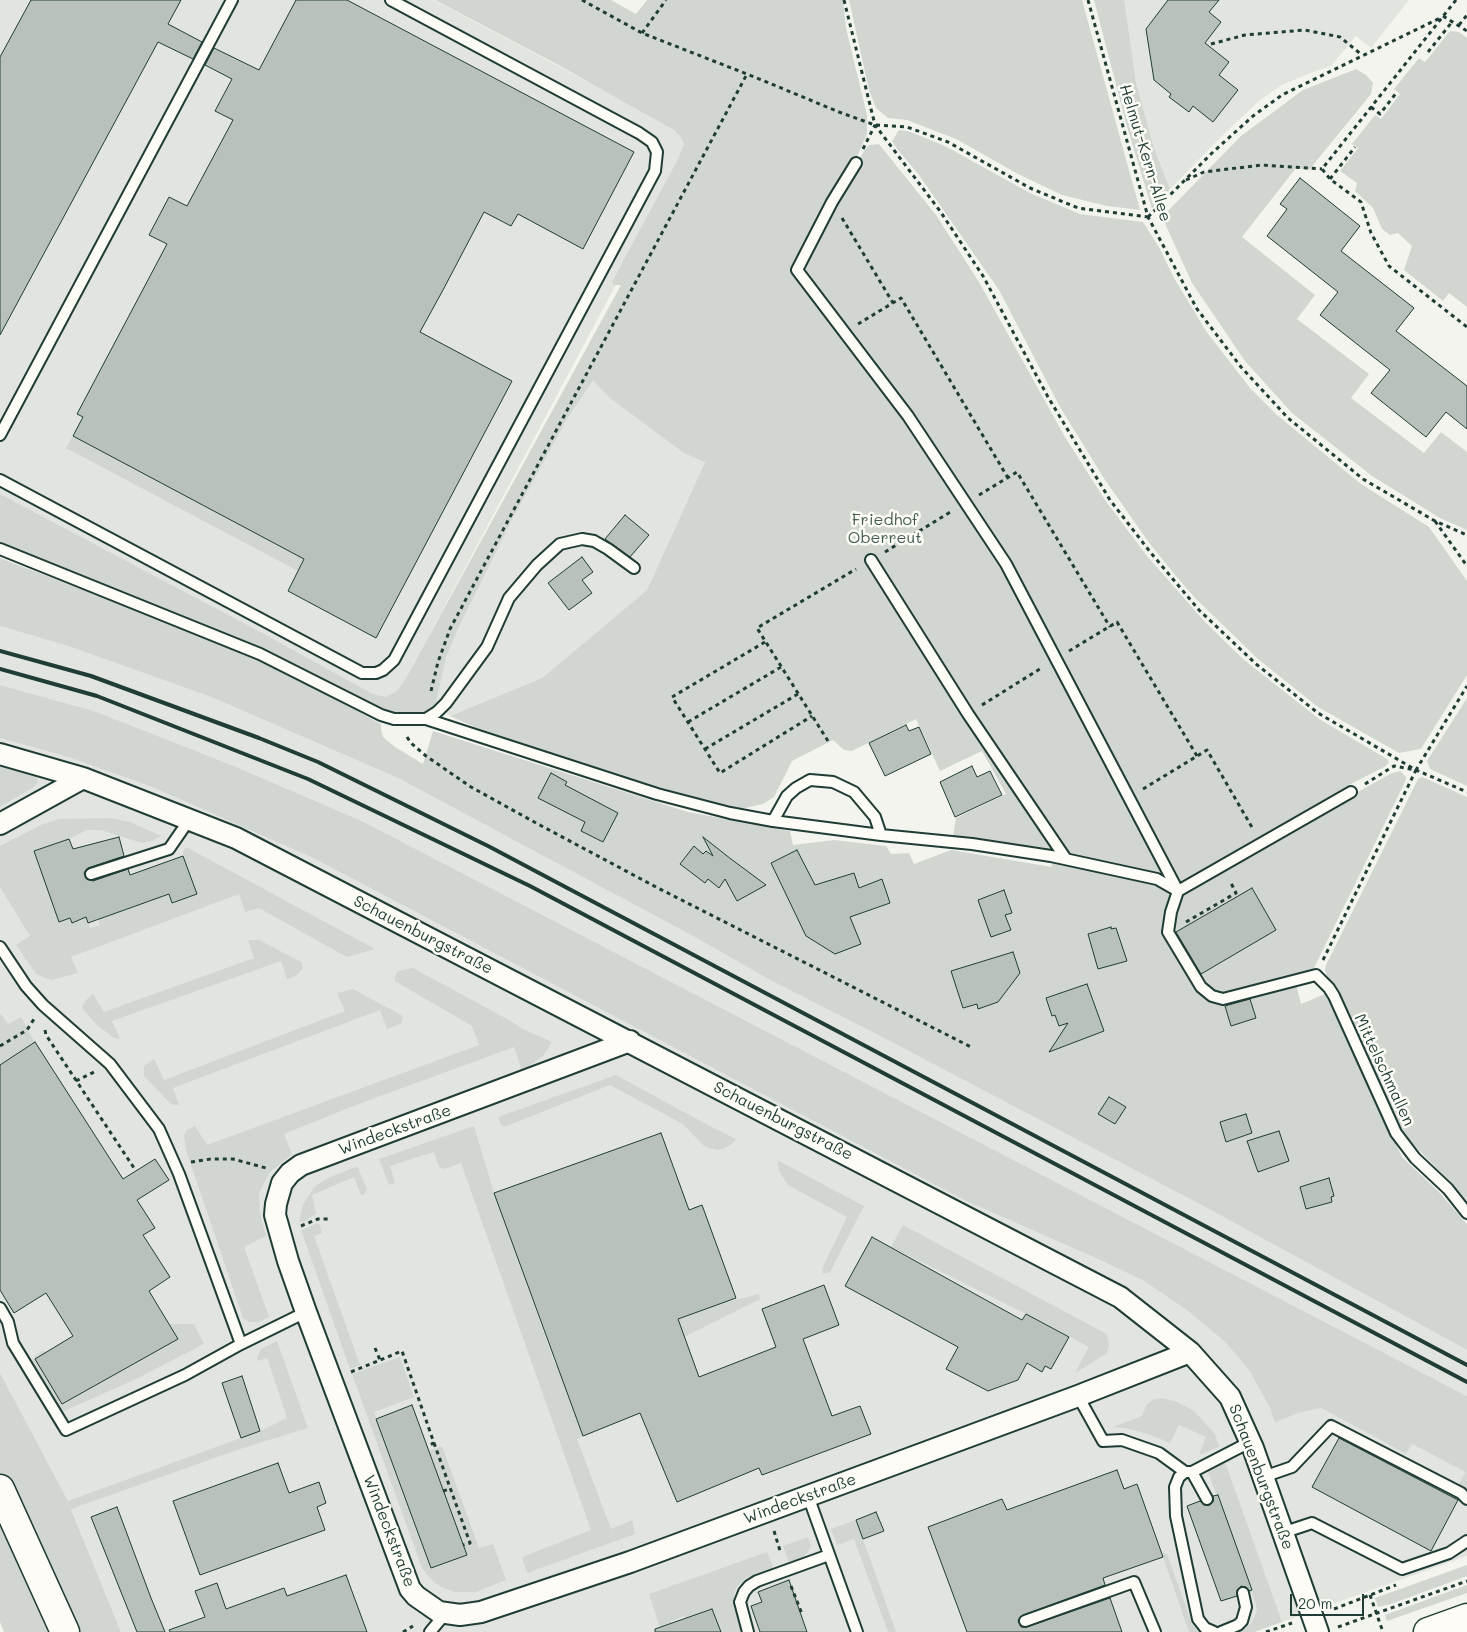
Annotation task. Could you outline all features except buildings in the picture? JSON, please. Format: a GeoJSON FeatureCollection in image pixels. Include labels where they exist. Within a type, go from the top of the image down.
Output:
{"type":"FeatureCollection","features":[{"type":"Feature","properties":{"kind":"main road"},"geometry":{"type":"LineString","coordinates":[[0,1489],[65,1632]]}},
{"type":"Feature","properties":{"kind":"main road"},"geometry":{"type":"LineString","coordinates":[[1428,1632],[1467,1618]]}},
{"type":"Feature","properties":{"kind":"street","name":"Schauenburgstraße"},"geometry":{"type":"LineString","coordinates":[[0,754],[83,778],[236,838],[1120,1297],[1190,1352],[1230,1397],[1250,1442],[1282,1533],[1321,1626]]}},
{"type":"Feature","properties":{"kind":"street"},"geometry":{"type":"LineString","coordinates":[[0,824],[83,778]]}},
{"type":"Feature","properties":{"kind":"street","name":"Windeckstraße"},"geometry":{"type":"LineString","coordinates":[[630,1042],[318,1158],[301,1165],[282,1183],[275,1215],[288,1261],[306,1312],[410,1589],[416,1596],[439,1612],[460,1615],[481,1612],[630,1562],[1078,1396],[1190,1352]]}},
{"type":"Feature","properties":{"kind":"lane"},"geometry":{"type":"LineString","coordinates":[[0,434],[232,0]]}},
{"type":"Feature","properties":{"kind":"lane"},"geometry":{"type":"LineString","coordinates":[[0,480],[362,673],[376,674],[394,660],[655,171],[658,152],[652,142],[639,133],[391,0]]}},
{"type":"Feature","properties":{"kind":"lane"},"geometry":{"type":"LineString","coordinates":[[856,163],[832,202],[797,270],[908,416],[1006,564],[1178,891]]}},
{"type":"Feature","properties":{"kind":"lane"},"geometry":{"type":"LineString","coordinates":[[426,719],[446,703],[487,647],[509,598],[537,565],[560,544],[582,539],[594,541],[608,548],[634,568]]}},
{"type":"Feature","properties":{"kind":"lane"},"geometry":{"type":"LineString","coordinates":[[0,550],[260,654],[380,715],[406,719],[426,719],[689,803],[730,813],[773,821],[881,835],[972,844],[1066,859],[1157,878],[1178,891]]}},
{"type":"Feature","properties":{"kind":"lane"},"geometry":{"type":"LineString","coordinates":[[871,560],[968,714],[1066,859]]}},
{"type":"Feature","properties":{"kind":"lane"},"geometry":{"type":"LineString","coordinates":[[773,821],[787,796],[796,788],[810,780],[833,782],[854,792],[875,817],[881,835]]}},
{"type":"Feature","properties":{"kind":"lane"},"geometry":{"type":"LineString","coordinates":[[1316,975],[1224,999],[1212,996],[1201,987],[1168,932],[1171,912],[1178,891],[1351,792]]}},
{"type":"Feature","properties":{"kind":"lane"},"geometry":{"type":"LineString","coordinates":[[91,874],[168,849],[190,820]]}},
{"type":"Feature","properties":{"kind":"lane"},"geometry":{"type":"LineString","coordinates":[[0,948],[26,986],[43,1005],[110,1064],[159,1129],[176,1166],[240,1344]]}},
{"type":"Feature","properties":{"kind":"lane","name":"Mittelschmallen"},"geometry":{"type":"LineString","coordinates":[[1316,975],[1334,996],[1396,1133],[1415,1158],[1448,1190],[1467,1213]]}},
{"type":"Feature","properties":{"kind":"lane"},"geometry":{"type":"LineString","coordinates":[[0,1308],[8,1322],[14,1343],[66,1430],[185,1375],[240,1344],[306,1312]]}},
{"type":"Feature","properties":{"kind":"lane"},"geometry":{"type":"LineString","coordinates":[[1078,1396],[1103,1441],[1122,1440],[1159,1453],[1188,1472],[1207,1499]]}},
{"type":"Feature","properties":{"kind":"lane"},"geometry":{"type":"LineString","coordinates":[[1263,1477],[1292,1467],[1331,1426],[1461,1493],[1467,1499]]}},
{"type":"Feature","properties":{"kind":"lane"},"geometry":{"type":"LineString","coordinates":[[1214,1632],[1204,1628],[1198,1618],[1178,1524],[1174,1497],[1175,1487],[1178,1478],[1188,1472],[1250,1442]]}},
{"type":"Feature","properties":{"kind":"lane"},"geometry":{"type":"LineString","coordinates":[[808,1496],[857,1632]]}},
{"type":"Feature","properties":{"kind":"lane"},"geometry":{"type":"LineString","coordinates":[[1282,1533],[1312,1523],[1402,1569],[1449,1553],[1467,1541]]}},
{"type":"Feature","properties":{"kind":"lane"},"geometry":{"type":"LineString","coordinates":[[748,1632],[740,1602],[749,1586],[757,1581],[829,1555]]}},
{"type":"Feature","properties":{"kind":"lane"},"geometry":{"type":"LineString","coordinates":[[1025,1621],[1134,1582],[1155,1632]]}},
{"type":"Feature","properties":{"kind":"lane"},"geometry":{"type":"LineString","coordinates":[[1221,1632],[1238,1625],[1242,1621],[1246,1607],[1244,1593]]}},
{"type":"Feature","properties":{"kind":"lane"},"geometry":{"type":"LineString","coordinates":[[430,1632],[445,1614]]}},
{"type":"Feature","properties":{"kind":"path"},"geometry":{"type":"LineString","coordinates":[[582,0],[642,33],[875,125],[907,127],[948,142],[1030,188],[1078,208],[1148,217],[1253,116],[1282,95],[1443,16]]}},
{"type":"Feature","properties":{"kind":"path"},"geometry":{"type":"LineString","coordinates":[[642,33],[666,0]]}},
{"type":"Feature","properties":{"kind":"path"},"geometry":{"type":"LineString","coordinates":[[844,0],[875,125],[940,211],[983,276],[1048,397],[1110,500],[1151,554],[1199,610],[1256,664],[1318,713],[1416,770],[1467,792]]}},
{"type":"Feature","properties":{"kind":"path","name":"Helmut-Kern-Allee"},"geometry":{"type":"LineString","coordinates":[[1088,0],[1148,217],[1197,310],[1241,367],[1288,418],[1363,479],[1435,521],[1467,535]]}},
{"type":"Feature","properties":{"kind":"path"},"geometry":{"type":"LineString","coordinates":[[1322,169],[1456,0]]}},
{"type":"Feature","properties":{"kind":"path"},"geometry":{"type":"LineString","coordinates":[[1459,25],[1467,15]]}},
{"type":"Feature","properties":{"kind":"path"},"geometry":{"type":"LineString","coordinates":[[1443,16],[1467,31]]}},
{"type":"Feature","properties":{"kind":"path"},"geometry":{"type":"LineString","coordinates":[[1428,52],[1452,22]]}},
{"type":"Feature","properties":{"kind":"path"},"geometry":{"type":"LineString","coordinates":[[1211,44],[1245,35],[1305,30],[1340,37],[1362,55]]}},
{"type":"Feature","properties":{"kind":"path"},"geometry":{"type":"LineString","coordinates":[[426,719],[438,662],[450,629],[747,74]]}},
{"type":"Feature","properties":{"kind":"path"},"geometry":{"type":"LineString","coordinates":[[1371,107],[1380,114],[1397,92]]}},
{"type":"Feature","properties":{"kind":"path"},"geometry":{"type":"LineString","coordinates":[[856,163],[875,125]]}},
{"type":"Feature","properties":{"kind":"path"},"geometry":{"type":"LineString","coordinates":[[1330,179],[1355,147]]}},
{"type":"Feature","properties":{"kind":"path"},"geometry":{"type":"LineString","coordinates":[[1184,181],[1204,172],[1262,165],[1322,169],[1330,179],[1361,202],[1371,233],[1390,266],[1467,327]]}},
{"type":"Feature","properties":{"kind":"path"},"geometry":{"type":"LineString","coordinates":[[832,202],[893,303]]}},
{"type":"Feature","properties":{"kind":"path"},"geometry":{"type":"LineString","coordinates":[[845,332],[901,298],[1008,478]]}},
{"type":"Feature","properties":{"kind":"path"},"geometry":{"type":"LineString","coordinates":[[966,503],[1017,472],[1110,627]]}},
{"type":"Feature","properties":{"kind":"path"},"geometry":{"type":"LineString","coordinates":[[1435,521],[1467,566]]}},
{"type":"Feature","properties":{"kind":"path"},"geometry":{"type":"LineString","coordinates":[[968,714],[1117,622],[1197,756]]}},
{"type":"Feature","properties":{"kind":"path"},"geometry":{"type":"LineString","coordinates":[[757,628],[828,741]]}},
{"type":"Feature","properties":{"kind":"path"},"geometry":{"type":"LineString","coordinates":[[765,642],[672,697],[720,773],[812,716]]}},
{"type":"Feature","properties":{"kind":"path"},"geometry":{"type":"LineString","coordinates":[[688,722],[781,667]]}},
{"type":"Feature","properties":{"kind":"path"},"geometry":{"type":"LineString","coordinates":[[1316,975],[1416,770],[1467,686]]}},
{"type":"Feature","properties":{"kind":"path"},"geometry":{"type":"LineString","coordinates":[[705,749],[798,694]]}},
{"type":"Feature","properties":{"kind":"path"},"geometry":{"type":"LineString","coordinates":[[406,719],[405,734],[412,743],[426,756],[472,787],[656,887],[971,1047]]}},
{"type":"Feature","properties":{"kind":"path"},"geometry":{"type":"LineString","coordinates":[[1129,798],[1207,750],[1261,843]]}},
{"type":"Feature","properties":{"kind":"path"},"geometry":{"type":"LineString","coordinates":[[1351,792],[1394,766],[1416,770]]}},
{"type":"Feature","properties":{"kind":"path"},"geometry":{"type":"LineString","coordinates":[[1168,932],[1236,893],[1221,866]]}},
{"type":"Feature","properties":{"kind":"path"},"geometry":{"type":"LineString","coordinates":[[0,1046],[27,1030],[43,1005]]}},
{"type":"Feature","properties":{"kind":"path"},"geometry":{"type":"LineString","coordinates":[[46,1035],[136,1171]]}},
{"type":"Feature","properties":{"kind":"path"},"geometry":{"type":"LineString","coordinates":[[76,1081],[90,1074]]}},
{"type":"Feature","properties":{"kind":"path"},"geometry":{"type":"LineString","coordinates":[[176,1166],[196,1161],[233,1159],[269,1169],[286,1178]]}},
{"type":"Feature","properties":{"kind":"path"},"geometry":{"type":"LineString","coordinates":[[280,1234],[318,1219],[329,1220]]}},
{"type":"Feature","properties":{"kind":"path"},"geometry":{"type":"LineString","coordinates":[[375,1348],[380,1360]]}},
{"type":"Feature","properties":{"kind":"path"},"geometry":{"type":"LineString","coordinates":[[332,1380],[402,1351],[470,1543],[463,1545]]}},
{"type":"Feature","properties":{"kind":"path"},"geometry":{"type":"LineString","coordinates":[[427,1446],[434,1443]]}},
{"type":"Feature","properties":{"kind":"path"},"geometry":{"type":"LineString","coordinates":[[443,1491],[450,1489]]}},
{"type":"Feature","properties":{"kind":"path"},"geometry":{"type":"LineString","coordinates":[[1266,1632],[1321,1626],[1376,1613],[1467,1582]]}},
{"type":"Feature","properties":{"kind":"path"},"geometry":{"type":"LineString","coordinates":[[1321,1626],[1370,1595],[1400,1584]]}},
{"type":"Feature","properties":{"kind":"path"},"geometry":{"type":"LineString","coordinates":[[1370,1595],[1383,1632]]}},
{"type":"Feature","properties":{"kind":"shaded area"},"geometry":{"type":"Polygon","coordinates":[[[0,0],[434,0],[694,138],[391,707],[0,499],[0,0]]]}},
{"type":"Feature","properties":{"kind":"shaded area"},"geometry":{"type":"Polygon","coordinates":[[[1123,0],[1409,0],[1371,48],[1356,36],[1331,66],[1282,85],[1259,101],[1170,189],[1154,148],[1136,82],[1123,0]]]}},
{"type":"Feature","properties":{"kind":"shaded area"},"geometry":{"type":"Polygon","coordinates":[[[595,376],[705,462],[647,590],[542,678],[450,716],[435,707],[446,658],[457,631],[513,518],[566,421],[595,376]]]}},
{"type":"Feature","properties":{"kind":"shaded area"},"geometry":{"type":"Polygon","coordinates":[[[0,626],[68,646],[211,697],[398,778],[702,941],[770,980],[1205,1207],[1467,1350],[1467,1396],[364,822],[94,711],[0,685],[0,626]]]}},
{"type":"Feature","properties":{"kind":"shaded area"},"geometry":{"type":"Polygon","coordinates":[[[0,738],[71,758],[152,787],[313,858],[964,1200],[1144,1281],[1188,1311],[1225,1342],[1249,1370],[1270,1408],[1275,1423],[1298,1413],[1321,1408],[1406,1454],[1412,1444],[1465,1472],[1458,1486],[1467,1489],[1467,1556],[1254,1632],[121,1632],[68,1501],[0,1374],[0,738]]]}},
{"type":"Feature","properties":{"kind":"green space","name":"Friedhof Oberreut"},"geometry":{"type":"Polygon","coordinates":[[[435,0],[611,0],[636,14],[647,0],[843,0],[846,28],[867,115],[867,134],[855,161],[858,162],[869,145],[879,144],[936,215],[979,282],[1065,437],[1105,500],[1147,556],[1205,622],[1243,659],[1319,719],[1387,759],[1389,762],[1386,766],[1349,785],[1354,794],[1392,773],[1400,771],[1406,777],[1313,970],[1294,976],[1301,1004],[1325,994],[1402,1157],[1439,1192],[1467,1224],[1467,1350],[1205,1207],[770,980],[702,941],[398,778],[211,697],[68,646],[0,626],[0,558],[228,646],[282,671],[381,724],[383,737],[395,747],[423,764],[433,731],[688,812],[790,831],[793,845],[834,840],[886,846],[891,854],[909,853],[914,864],[951,850],[1052,867],[1048,848],[953,836],[956,818],[1006,794],[982,751],[940,771],[916,719],[852,751],[844,750],[833,740],[792,761],[774,797],[763,804],[745,808],[728,807],[658,788],[486,732],[450,716],[542,678],[647,590],[705,462],[684,453],[610,398],[593,380],[566,421],[513,518],[457,631],[446,658],[435,707],[422,713],[399,714],[386,710],[262,648],[0,543],[0,494],[373,694],[385,697],[396,692],[405,680],[621,285],[613,285],[612,282],[678,159],[684,144],[681,137],[674,130],[562,67],[435,0]]]}},
{"type":"Feature","properties":{"kind":"green space"},"geometry":{"type":"Polygon","coordinates":[[[849,0],[1082,0],[1140,210],[1107,206],[1062,195],[1018,174],[956,139],[907,120],[888,118],[876,108],[869,90],[849,0]]]}},
{"type":"Feature","properties":{"kind":"green space"},"geometry":{"type":"Polygon","coordinates":[[[1094,0],[1124,0],[1136,82],[1154,148],[1170,189],[1152,209],[1126,123],[1094,0]]]}},
{"type":"Feature","properties":{"kind":"green space"},"geometry":{"type":"Polygon","coordinates":[[[1450,31],[1459,32],[1467,38],[1467,307],[1449,293],[1443,301],[1404,270],[1412,246],[1398,233],[1390,235],[1382,229],[1373,208],[1355,191],[1357,183],[1340,171],[1358,148],[1352,144],[1375,115],[1381,119],[1400,94],[1394,89],[1419,58],[1425,62],[1450,31]]]}},
{"type":"Feature","properties":{"kind":"green space"},"geometry":{"type":"Polygon","coordinates":[[[1356,69],[1366,75],[1373,83],[1371,94],[1309,170],[1296,168],[1242,237],[1315,295],[1297,319],[1369,374],[1351,398],[1424,453],[1441,432],[1467,452],[1467,530],[1440,518],[1372,476],[1292,413],[1245,361],[1192,283],[1162,217],[1241,136],[1303,90],[1356,69]]]}},
{"type":"Feature","properties":{"kind":"green space"},"geometry":{"type":"Polygon","coordinates":[[[899,130],[908,131],[945,146],[1030,193],[1080,214],[1143,222],[1206,331],[1250,388],[1277,415],[1361,484],[1429,527],[1467,581],[1467,675],[1421,749],[1399,753],[1318,707],[1258,659],[1195,598],[1176,576],[1150,544],[1105,480],[1060,407],[999,290],[919,175],[892,141],[899,130]]]}},
{"type":"Feature","properties":{"kind":"green space"},"geometry":{"type":"Polygon","coordinates":[[[73,436],[304,559],[298,571],[66,448],[73,436]]]}},
{"type":"Feature","properties":{"kind":"green space"},"geometry":{"type":"Polygon","coordinates":[[[0,685],[94,711],[231,765],[364,822],[1467,1396],[1467,1489],[1458,1486],[1465,1472],[1412,1444],[1406,1454],[1321,1408],[1298,1413],[1275,1423],[1270,1408],[1249,1370],[1225,1342],[1188,1311],[1144,1281],[964,1200],[313,858],[152,787],[71,758],[0,738],[0,685]]]}},
{"type":"Feature","properties":{"kind":"green space"},"geometry":{"type":"Polygon","coordinates":[[[1467,698],[1467,786],[1430,769],[1427,761],[1467,698]]]}},
{"type":"Feature","properties":{"kind":"green space"},"geometry":{"type":"Polygon","coordinates":[[[0,765],[36,776],[38,782],[34,787],[0,807],[0,765]]]}},
{"type":"Feature","properties":{"kind":"green space"},"geometry":{"type":"Polygon","coordinates":[[[1422,777],[1467,797],[1467,1204],[1453,1185],[1409,1140],[1393,1115],[1325,970],[1418,779],[1422,777]]]}},
{"type":"Feature","properties":{"kind":"green space"},"geometry":{"type":"Polygon","coordinates":[[[110,818],[130,822],[161,836],[152,841],[142,843],[101,830],[87,830],[69,839],[34,851],[59,922],[70,918],[72,923],[86,917],[90,928],[100,925],[98,919],[169,894],[172,903],[197,894],[183,856],[186,847],[375,949],[347,957],[259,908],[245,912],[239,894],[71,957],[78,973],[51,980],[36,974],[16,945],[30,936],[0,887],[0,846],[43,824],[60,819],[110,818]]]}},
{"type":"Feature","properties":{"kind":"green space"},"geometry":{"type":"Polygon","coordinates":[[[248,940],[259,940],[265,943],[301,962],[303,968],[296,976],[287,979],[281,961],[112,1021],[120,1039],[114,1038],[97,1025],[82,1008],[84,1002],[93,994],[104,1012],[254,958],[248,940]]]}},
{"type":"Feature","properties":{"kind":"green space"},"geometry":{"type":"Polygon","coordinates":[[[413,968],[523,1029],[552,1042],[543,1056],[522,1071],[514,1047],[356,1105],[284,1134],[292,1154],[270,1172],[259,1193],[260,1214],[266,1236],[244,1247],[269,1317],[258,1322],[249,1322],[243,1318],[186,1150],[184,1135],[187,1130],[195,1126],[207,1145],[479,1045],[472,1026],[395,981],[397,972],[413,968]]]}},
{"type":"Feature","properties":{"kind":"green space"},"geometry":{"type":"Polygon","coordinates":[[[353,989],[403,1016],[402,1022],[387,1029],[380,1010],[173,1088],[179,1105],[170,1103],[144,1076],[144,1066],[154,1059],[164,1080],[345,1011],[337,993],[353,989]]]}},
{"type":"Feature","properties":{"kind":"green space"},"geometry":{"type":"Polygon","coordinates":[[[0,1013],[8,1024],[21,1017],[35,1043],[0,1065],[0,1013]]]}},
{"type":"Feature","properties":{"kind":"green space"},"geometry":{"type":"Polygon","coordinates":[[[616,1075],[736,1139],[732,1144],[723,1149],[709,1148],[703,1145],[683,1124],[610,1085],[504,1127],[501,1125],[498,1117],[616,1075]]]}},
{"type":"Feature","properties":{"kind":"green space"},"geometry":{"type":"Polygon","coordinates":[[[474,1126],[494,1193],[555,1364],[723,1303],[759,1294],[760,1299],[684,1337],[563,1381],[583,1436],[577,1439],[611,1529],[632,1520],[635,1534],[527,1573],[522,1557],[591,1530],[461,1163],[445,1169],[439,1167],[434,1152],[390,1166],[395,1183],[389,1185],[379,1159],[474,1126]]]}},
{"type":"Feature","properties":{"kind":"green space"},"geometry":{"type":"Polygon","coordinates":[[[777,1160],[864,1206],[830,1272],[823,1274],[822,1269],[847,1217],[788,1185],[780,1173],[777,1160]]]}},
{"type":"Feature","properties":{"kind":"green space"},"geometry":{"type":"Polygon","coordinates":[[[355,1167],[358,1168],[367,1189],[364,1195],[361,1195],[354,1177],[312,1195],[316,1214],[303,1222],[299,1221],[303,1205],[314,1187],[328,1178],[355,1167]]]}},
{"type":"Feature","properties":{"kind":"green space"},"geometry":{"type":"Polygon","coordinates":[[[319,1223],[322,1233],[314,1236],[360,1365],[350,1369],[301,1230],[319,1223]]]}},
{"type":"Feature","properties":{"kind":"green space"},"geometry":{"type":"Polygon","coordinates":[[[903,1225],[1106,1334],[1109,1346],[1106,1354],[1075,1373],[1089,1347],[891,1247],[903,1225]]]}},
{"type":"Feature","properties":{"kind":"green space"},"geometry":{"type":"Polygon","coordinates":[[[169,1324],[194,1324],[204,1344],[134,1380],[64,1411],[59,1408],[32,1361],[35,1356],[43,1351],[47,1352],[36,1360],[62,1404],[177,1339],[169,1324]]]}},
{"type":"Feature","properties":{"kind":"green space"},"geometry":{"type":"Polygon","coordinates":[[[277,1341],[308,1428],[243,1448],[71,1509],[121,1632],[75,1632],[0,1474],[0,1373],[68,1501],[260,1431],[287,1418],[267,1358],[258,1361],[257,1357],[261,1349],[277,1341]]]}},
{"type":"Feature","properties":{"kind":"green space"},"geometry":{"type":"Polygon","coordinates":[[[400,1357],[414,1397],[374,1412],[431,1568],[467,1555],[429,1451],[442,1446],[479,1548],[493,1544],[506,1580],[476,1592],[454,1592],[441,1587],[422,1568],[352,1374],[400,1357]]]}},
{"type":"Feature","properties":{"kind":"green space"},"geometry":{"type":"Polygon","coordinates":[[[1162,1398],[1177,1402],[1194,1411],[1215,1434],[1219,1447],[1199,1455],[1206,1437],[1179,1425],[1170,1443],[1148,1434],[1113,1427],[1142,1416],[1147,1404],[1155,1399],[1162,1398]]]}},
{"type":"Feature","properties":{"kind":"green space"},"geometry":{"type":"Polygon","coordinates":[[[1225,1462],[1282,1622],[1254,1632],[1237,1632],[1245,1629],[1253,1621],[1257,1610],[1207,1469],[1225,1462]]]}},
{"type":"Feature","properties":{"kind":"green space"},"geometry":{"type":"Polygon","coordinates":[[[0,1508],[57,1632],[4,1632],[0,1622],[0,1508]]]}},
{"type":"Feature","properties":{"kind":"green space"},"geometry":{"type":"Polygon","coordinates":[[[856,1520],[896,1632],[888,1632],[854,1539],[837,1545],[831,1529],[856,1520]]]}},
{"type":"Feature","properties":{"kind":"green space"},"geometry":{"type":"Polygon","coordinates":[[[808,1537],[811,1546],[808,1552],[802,1558],[789,1562],[783,1546],[808,1537]]]}},
{"type":"Feature","properties":{"kind":"green space"},"geometry":{"type":"Polygon","coordinates":[[[767,1552],[773,1566],[772,1569],[745,1579],[737,1586],[734,1594],[734,1609],[743,1632],[721,1632],[712,1609],[685,1618],[684,1616],[671,1621],[672,1624],[660,1628],[649,1594],[767,1552]]]}},
{"type":"Feature","properties":{"kind":"green space"},"geometry":{"type":"Polygon","coordinates":[[[1162,1554],[1167,1554],[1191,1621],[1198,1632],[1189,1632],[1162,1554]]]}},
{"type":"Feature","properties":{"kind":"green space"},"geometry":{"type":"Polygon","coordinates":[[[1467,1565],[1467,1576],[1378,1607],[1375,1598],[1467,1565]]]}},
{"type":"Feature","properties":{"kind":"green space"},"geometry":{"type":"Polygon","coordinates":[[[1467,1585],[1467,1593],[1387,1621],[1385,1615],[1467,1585]]]}},
{"type":"Feature","properties":{"kind":"railway"},"geometry":{"type":"LineString","coordinates":[[0,651],[91,676],[259,738],[318,762],[490,847],[1467,1365]]}},
{"type":"Feature","properties":{"kind":"railway"},"geometry":{"type":"LineString","coordinates":[[0,669],[97,696],[308,779],[530,886],[1467,1382]]}}]}
